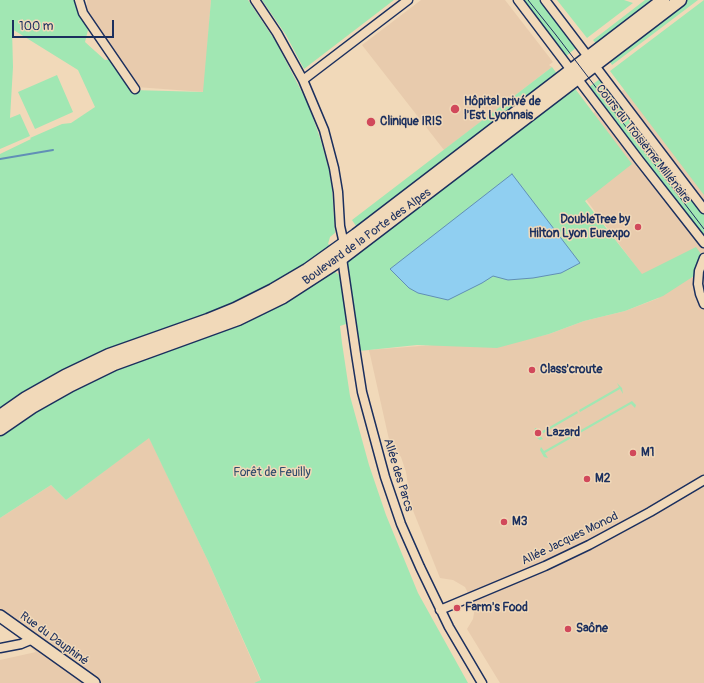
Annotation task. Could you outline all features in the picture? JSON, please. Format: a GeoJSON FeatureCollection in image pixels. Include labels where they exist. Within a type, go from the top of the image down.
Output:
{"type":"FeatureCollection","features":[{"type":"Feature","properties":{"kind":"main road","name":"Boulevard de la Porte des Alpes"},"geometry":{"type":"LineString","coordinates":[[0,429],[32,407],[70,385],[114,364],[238,319],[283,297],[334,264],[592,61],[663,0]]}},
{"type":"Feature","properties":{"kind":"main road","name":"Boulevard de la Porte des Alpes"},"geometry":{"type":"LineString","coordinates":[[592,61],[680,0]]}},
{"type":"Feature","properties":{"kind":"main road","name":"Boulevard de la Porte des Alpes"},"geometry":{"type":"LineString","coordinates":[[0,416],[26,398],[65,376],[109,355],[208,320],[250,302],[307,270],[574,75]]}},
{"type":"Feature","properties":{"kind":"street"},"geometry":{"type":"LineString","coordinates":[[79,0],[83,13],[134,89]]}},
{"type":"Feature","properties":{"kind":"street"},"geometry":{"type":"LineString","coordinates":[[255,0],[277,33],[302,80],[324,130],[334,168],[338,192],[340,226],[344,244]]}},
{"type":"Feature","properties":{"kind":"street"},"geometry":{"type":"LineString","coordinates":[[302,80],[408,0]]}},
{"type":"Feature","properties":{"kind":"street","name":"Cours du Troisième Millénaire"},"geometry":{"type":"LineString","coordinates":[[518,0],[704,243]]}},
{"type":"Feature","properties":{"kind":"street","name":"Cours du Troisième Millénaire"},"geometry":{"type":"LineString","coordinates":[[545,0],[704,209]]}},
{"type":"Feature","properties":{"kind":"street","name":"Allée des Parcs"},"geometry":{"type":"LineString","coordinates":[[344,244],[342,258],[362,392],[385,476],[401,524],[440,610],[482,683]]}},
{"type":"Feature","properties":{"kind":"street"},"geometry":{"type":"LineString","coordinates":[[704,258],[699,271],[698,284],[704,304]]}},
{"type":"Feature","properties":{"kind":"street","name":"Allée Jacques Monod"},"geometry":{"type":"LineString","coordinates":[[440,610],[548,565],[589,545],[650,512],[704,480]]}},
{"type":"Feature","properties":{"kind":"street","name":"Rue du Dauphiné"},"geometry":{"type":"LineString","coordinates":[[0,616],[94,683]]}},
{"type":"Feature","properties":{"kind":"street"},"geometry":{"type":"LineString","coordinates":[[0,648],[21,644],[32,639]]}},
{"type":"Feature","properties":{"kind":"shaded area"},"geometry":{"type":"Polygon","coordinates":[[[87,0],[211,0],[204,92],[136,87],[135,80],[132,79],[83,8],[87,5],[87,0]]]}},
{"type":"Feature","properties":{"kind":"shaded area","name":"Hôpital privé de l'Est Lyonnais"},"geometry":{"type":"Polygon","coordinates":[[[421,0],[505,0],[553,62],[549,65],[552,67],[444,150],[362,45],[421,0]]]}},
{"type":"Feature","properties":{"kind":"shaded area"},"geometry":{"type":"Polygon","coordinates":[[[669,55],[704,99],[704,683],[500,683],[467,629],[473,619],[475,607],[465,587],[453,580],[440,578],[406,493],[408,485],[406,472],[401,457],[390,444],[369,350],[536,337],[549,334],[584,321],[625,311],[659,298],[548,148],[669,55]]]}},
{"type":"Feature","properties":{"kind":"shaded area"},"geometry":{"type":"Polygon","coordinates":[[[149,437],[208,561],[261,681],[254,683],[0,683],[0,660],[36,652],[0,622],[0,518],[51,485],[66,500],[149,437]]]}},
{"type":"Feature","properties":{"kind":"green space"},"geometry":{"type":"Polygon","coordinates":[[[0,0],[74,0],[88,30],[85,42],[105,60],[112,59],[133,90],[203,92],[211,0],[248,0],[276,42],[308,104],[329,170],[335,233],[330,237],[328,244],[330,245],[332,261],[128,354],[0,425],[0,154],[31,139],[30,138],[62,124],[71,123],[95,107],[78,70],[12,29],[13,67],[10,118],[20,114],[30,136],[0,149],[0,0]]]}},
{"type":"Feature","properties":{"kind":"green space"},"geometry":{"type":"Polygon","coordinates":[[[262,0],[394,0],[304,69],[286,35],[262,0]]]}},
{"type":"Feature","properties":{"kind":"green space"},"geometry":{"type":"Polygon","coordinates":[[[521,0],[541,0],[577,47],[565,57],[521,0]]]}},
{"type":"Feature","properties":{"kind":"green space"},"geometry":{"type":"Polygon","coordinates":[[[557,0],[624,0],[633,3],[587,38],[557,0]]]}},
{"type":"Feature","properties":{"kind":"green space"},"geometry":{"type":"Polygon","coordinates":[[[645,0],[653,0],[639,10],[639,14],[598,46],[593,40],[645,0]]]}},
{"type":"Feature","properties":{"kind":"green space"},"geometry":{"type":"Polygon","coordinates":[[[686,0],[698,0],[612,65],[609,60],[686,0]]]}},
{"type":"Feature","properties":{"kind":"green space"},"geometry":{"type":"Polygon","coordinates":[[[704,0],[704,195],[610,71],[704,0]]]}},
{"type":"Feature","properties":{"kind":"green space"},"geometry":{"type":"Polygon","coordinates":[[[552,67],[558,75],[358,229],[352,220],[552,67]]]}},
{"type":"Feature","properties":{"kind":"green space"},"geometry":{"type":"Polygon","coordinates":[[[57,75],[73,112],[35,129],[18,92],[57,75]]]}},
{"type":"Feature","properties":{"kind":"green space"},"geometry":{"type":"Polygon","coordinates":[[[601,78],[704,213],[704,239],[588,88],[601,78]]]}},
{"type":"Feature","properties":{"kind":"green space"},"geometry":{"type":"Polygon","coordinates":[[[573,86],[632,164],[585,201],[642,274],[696,247],[701,254],[694,276],[663,296],[625,311],[584,321],[549,334],[497,348],[417,345],[359,351],[347,267],[348,260],[573,86]]]}},
{"type":"Feature","properties":{"kind":"green space","name":"Forêt de Feuilly"},"geometry":{"type":"Polygon","coordinates":[[[334,271],[342,277],[346,324],[340,326],[342,343],[350,396],[369,465],[386,515],[418,593],[468,683],[254,683],[261,680],[208,561],[149,438],[66,500],[51,485],[0,518],[0,434],[69,389],[334,271]]]}},
{"type":"Feature","properties":{"kind":"green space"},"geometry":{"type":"Polygon","coordinates":[[[617,383],[622,388],[623,394],[620,389],[580,412],[579,410],[619,387],[617,383]]]}},
{"type":"Feature","properties":{"kind":"green space"},"geometry":{"type":"Polygon","coordinates":[[[632,401],[636,405],[635,408],[631,404],[545,453],[548,458],[544,457],[540,450],[541,447],[544,451],[632,401]]]}},
{"type":"Feature","properties":{"kind":"green space"},"geometry":{"type":"Polygon","coordinates":[[[577,411],[578,413],[540,435],[543,439],[540,440],[537,438],[534,432],[535,428],[537,428],[539,433],[577,411]]]}},
{"type":"Feature","properties":{"kind":"water"},"geometry":{"type":"Polygon","coordinates":[[[512,174],[580,263],[561,273],[533,278],[508,280],[493,276],[448,300],[418,293],[409,288],[390,269],[512,174]]]}},
{"type":"Feature","properties":{"kind":"waterway"},"geometry":{"type":"LineString","coordinates":[[0,159],[53,150]]}},
{"type":"Feature","properties":{"kind":"tram line"},"geometry":{"type":"LineString","coordinates":[[528,0],[704,229]]}},
{"type":"Feature","properties":{"kind":"place","name":"Hôpital privé de l'Est Lyonnais"},"geometry":{"type":"Point","coordinates":[455,109]}},
{"type":"Feature","properties":{"kind":"place","name":"Clinique IRIS"},"geometry":{"type":"Point","coordinates":[371,122]}},
{"type":"Feature","properties":{"kind":"place","name":"DoubleTree by Hilton Lyon Eurexpo"},"geometry":{"type":"Point","coordinates":[638,227]}},
{"type":"Feature","properties":{"kind":"place","name":"Class'croute"},"geometry":{"type":"Point","coordinates":[532,370]}},
{"type":"Feature","properties":{"kind":"place","name":"Lazard"},"geometry":{"type":"Point","coordinates":[538,433]}},
{"type":"Feature","properties":{"kind":"place","name":"M1"},"geometry":{"type":"Point","coordinates":[633,453]}},
{"type":"Feature","properties":{"kind":"place","name":"M2"},"geometry":{"type":"Point","coordinates":[587,479]}},
{"type":"Feature","properties":{"kind":"place","name":"M3"},"geometry":{"type":"Point","coordinates":[504,522]}},
{"type":"Feature","properties":{"kind":"place","name":"Farm's Food"},"geometry":{"type":"Point","coordinates":[457,608]}},
{"type":"Feature","properties":{"kind":"place","name":"Saône"},"geometry":{"type":"Point","coordinates":[568,629]}}]}
